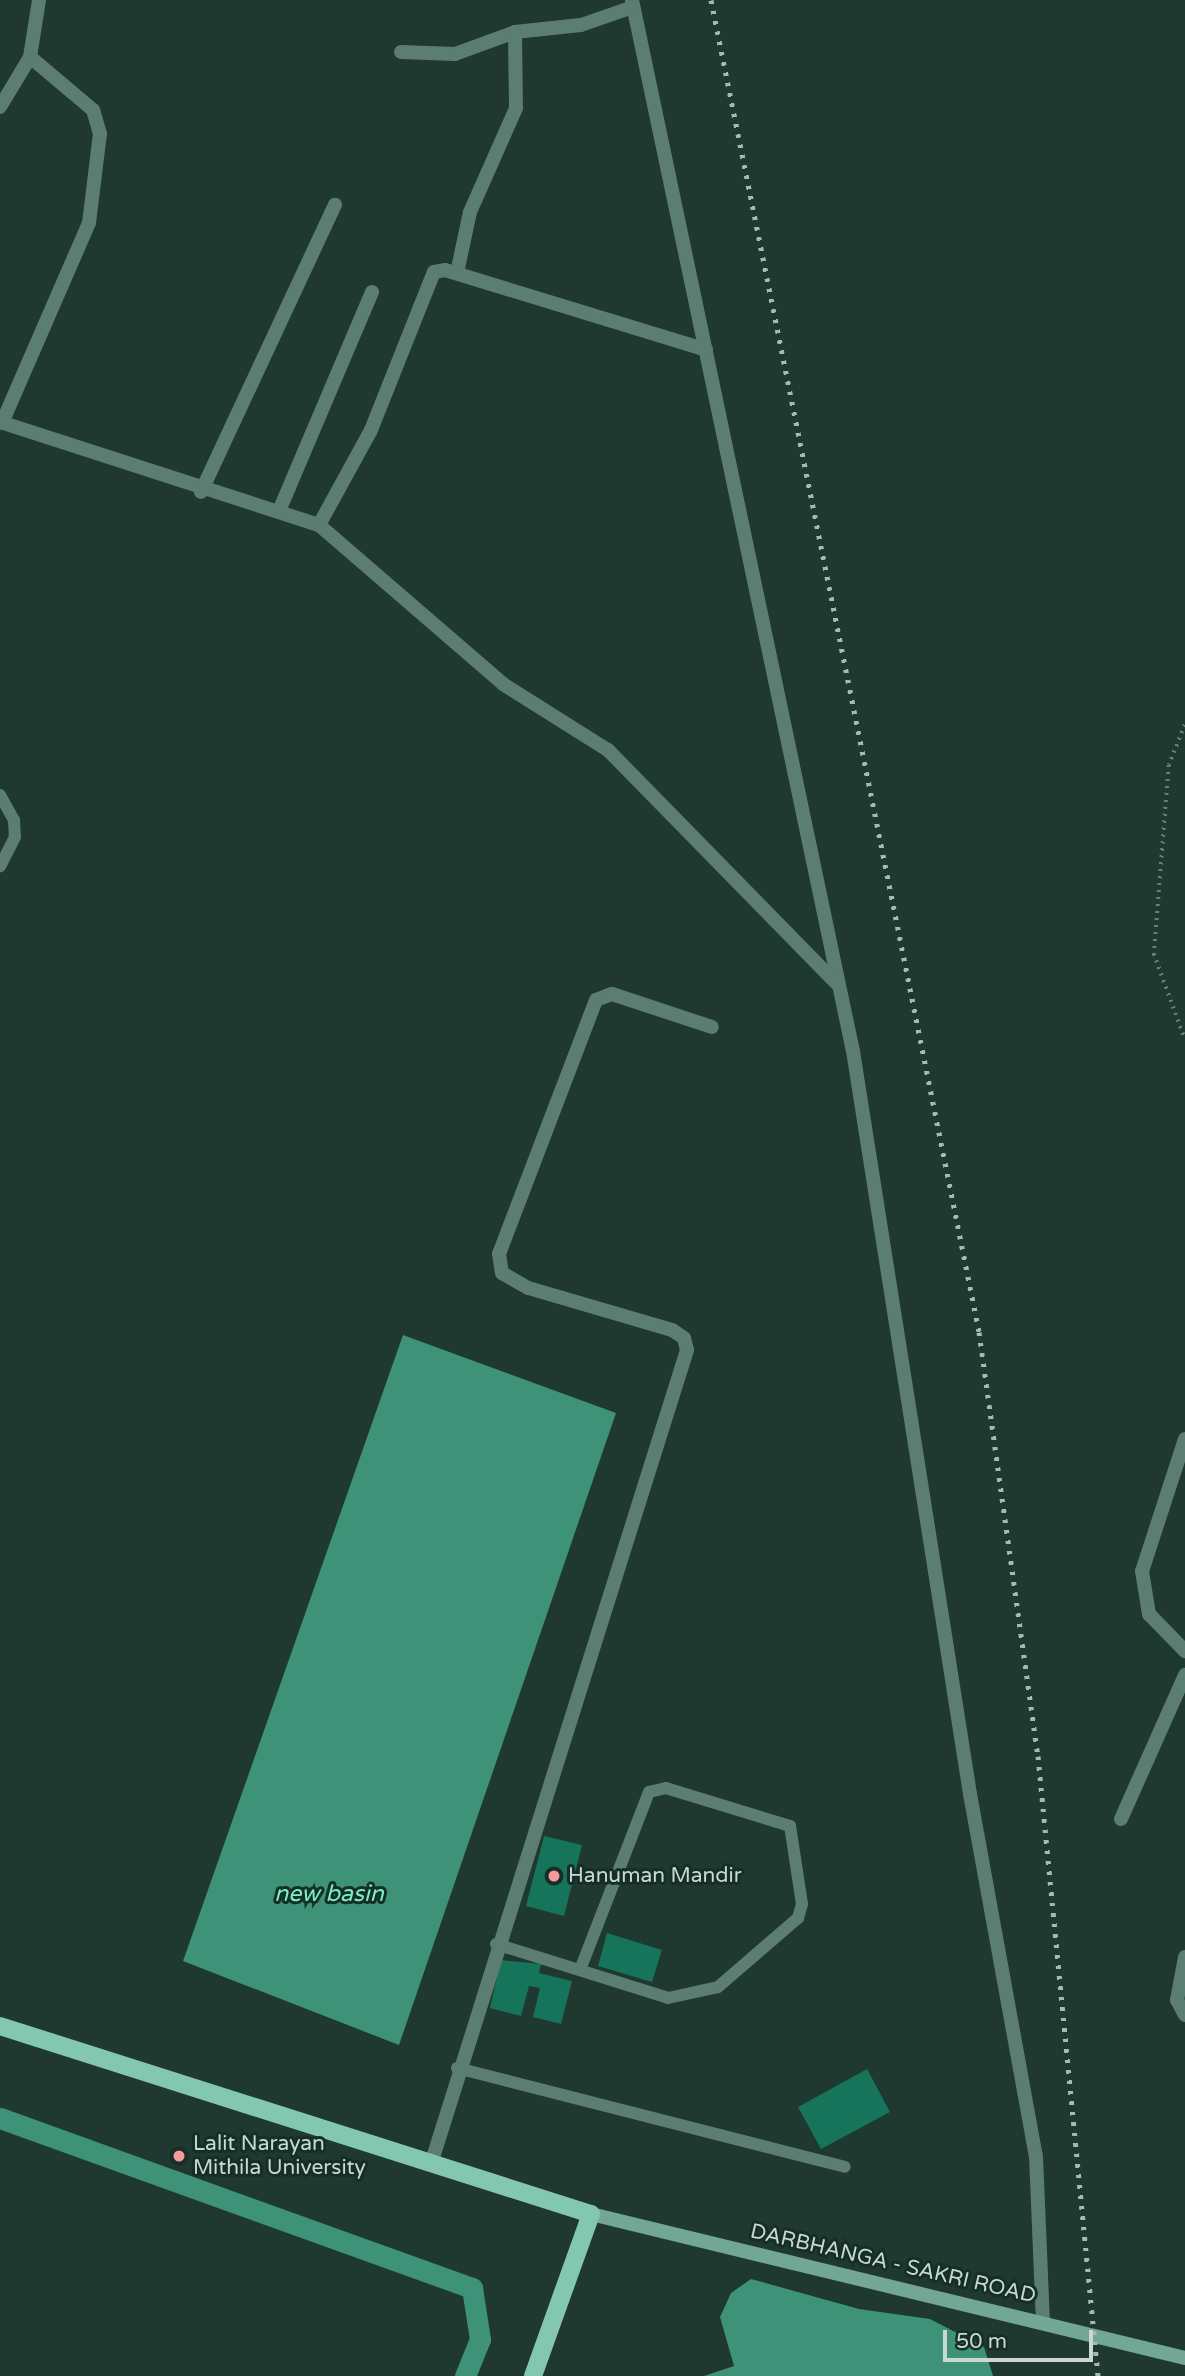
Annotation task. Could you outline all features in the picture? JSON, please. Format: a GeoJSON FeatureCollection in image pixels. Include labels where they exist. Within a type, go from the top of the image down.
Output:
{"type":"FeatureCollection","features":[{"type":"Feature","properties":{"kind":"main road"},"geometry":{"type":"LineString","coordinates":[[0,2026],[591,2214],[533,2376]]}},
{"type":"Feature","properties":{"kind":"main road","name":"DARBHANGA - SAKRI ROAD"},"geometry":{"type":"LineString","coordinates":[[591,2214],[1042,2321],[1185,2358]]}},
{"type":"Feature","properties":{"kind":"street"},"geometry":{"type":"LineString","coordinates":[[0,107],[30,57],[39,0]]}},
{"type":"Feature","properties":{"kind":"street"},"geometry":{"type":"LineString","coordinates":[[401,52],[454,54],[515,32],[581,25],[632,4],[853,1051],[970,1794],[1021,2055],[1036,2156],[1042,2321]]}},
{"type":"Feature","properties":{"kind":"street"},"geometry":{"type":"LineString","coordinates":[[457,274],[470,212],[516,108],[515,32]]}},
{"type":"Feature","properties":{"kind":"street"},"geometry":{"type":"LineString","coordinates":[[30,57],[93,110],[100,134],[89,223],[1,423],[201,492],[279,511],[318,525],[503,684],[608,750],[837,984]]}},
{"type":"Feature","properties":{"kind":"street"},"geometry":{"type":"LineString","coordinates":[[201,492],[335,205]]}},
{"type":"Feature","properties":{"kind":"street"},"geometry":{"type":"LineString","coordinates":[[318,525],[371,430],[427,283],[434,272],[457,274],[706,351]]}},
{"type":"Feature","properties":{"kind":"street"},"geometry":{"type":"LineString","coordinates":[[279,511],[372,292]]}},
{"type":"Feature","properties":{"kind":"street"},"geometry":{"type":"LineString","coordinates":[[431,2164],[457,2068],[687,1350],[684,1338],[672,1330],[528,1288],[502,1273],[499,1254],[596,1000],[612,994],[712,1027]]}},
{"type":"Feature","properties":{"kind":"street"},"geometry":{"type":"LineString","coordinates":[[1185,1439],[1142,1571],[1149,1614],[1185,1651]]}},
{"type":"Feature","properties":{"kind":"street"},"geometry":{"type":"LineString","coordinates":[[1121,1819],[1185,1675]]}},
{"type":"Feature","properties":{"kind":"street"},"geometry":{"type":"LineString","coordinates":[[1185,1957],[1177,2000],[1185,2015]]}},
{"type":"Feature","properties":{"kind":"lane"},"geometry":{"type":"LineString","coordinates":[[0,795],[15,820],[15,837],[0,866]]}},
{"type":"Feature","properties":{"kind":"lane"},"geometry":{"type":"LineString","coordinates":[[496,1944],[668,1998],[718,1987],[798,1919],[802,1904],[790,1826],[666,1787],[649,1792],[580,1970]]}},
{"type":"Feature","properties":{"kind":"lane"},"geometry":{"type":"LineString","coordinates":[[457,2068],[845,2167]]}},
{"type":"Feature","properties":{"kind":"path"},"geometry":{"type":"LineString","coordinates":[[1185,725],[1169,765],[1154,954],[1185,1040]]}},
{"type":"Feature","properties":{"kind":"water","name":"new basin"},"geometry":{"type":"Polygon","coordinates":[[[403,1335],[616,1413],[399,2045],[183,1961],[403,1335]]]}},
{"type":"Feature","properties":{"kind":"water"},"geometry":{"type":"Polygon","coordinates":[[[751,2279],[859,2309],[930,2319],[984,2347],[993,2376],[704,2376],[734,2366],[720,2317],[731,2293],[751,2279]]]}},
{"type":"Feature","properties":{"kind":"building","name":"Hanuman Mandir"},"geometry":{"type":"Polygon","coordinates":[[[544,1836],[582,1845],[564,1916],[526,1906],[544,1836]]]}},
{"type":"Feature","properties":{"kind":"building"},"geometry":{"type":"Polygon","coordinates":[[[607,1933],[662,1950],[652,1982],[598,1966],[607,1933]]]}},
{"type":"Feature","properties":{"kind":"building"},"geometry":{"type":"Polygon","coordinates":[[[501,1960],[541,1964],[539,1973],[572,1981],[561,2024],[533,2017],[540,1988],[529,1986],[521,2016],[490,2008],[501,1960]]]}},
{"type":"Feature","properties":{"kind":"building"},"geometry":{"type":"Polygon","coordinates":[[[867,2069],[890,2112],[821,2149],[798,2107],[867,2069]]]}},
{"type":"Feature","properties":{"kind":"waterway"},"geometry":{"type":"LineString","coordinates":[[0,2118],[472,2288],[480,2339],[465,2376]]}},
{"type":"Feature","properties":{"kind":"railway"},"geometry":{"type":"LineString","coordinates":[[711,0],[979,1332],[1038,1756],[1098,2376]]}},
{"type":"Feature","properties":{"kind":"place","name":"Hanuman Mandir"},"geometry":{"type":"Point","coordinates":[554,1876]}},
{"type":"Feature","properties":{"kind":"place","name":"Lalit Narayan Mithila University"},"geometry":{"type":"Point","coordinates":[179,2156]}}]}
